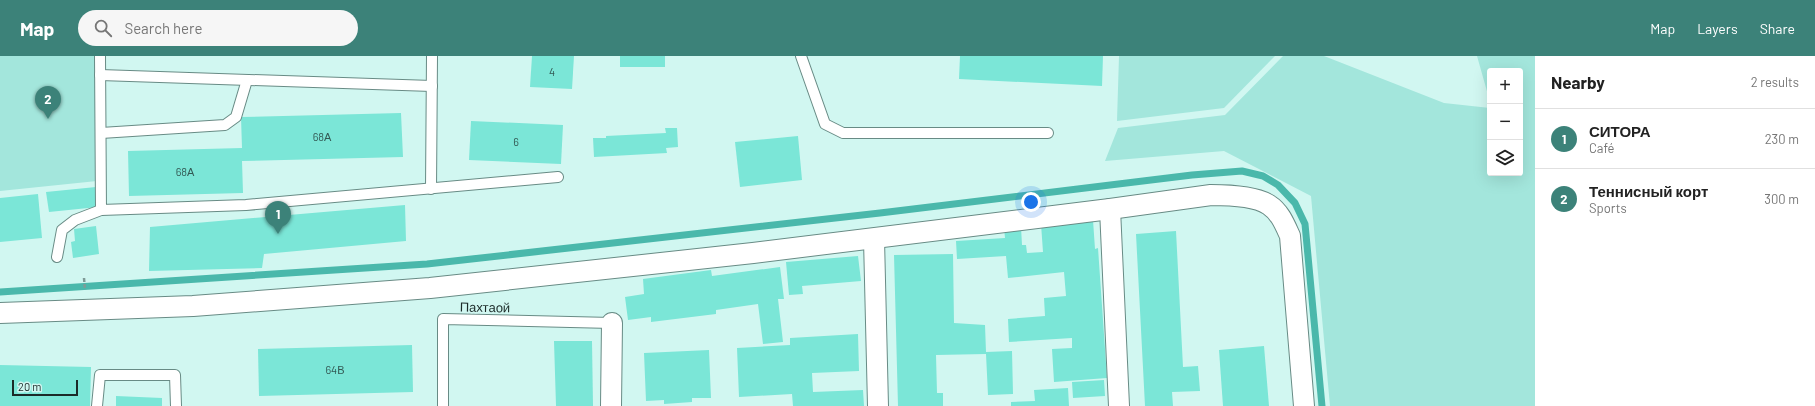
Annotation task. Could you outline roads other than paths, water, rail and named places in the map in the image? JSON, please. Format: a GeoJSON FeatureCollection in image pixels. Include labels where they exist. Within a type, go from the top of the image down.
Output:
{"type":"FeatureCollection","features":[{"type":"Feature","properties":{"kind":"street"},"geometry":{"type":"LineString","coordinates":[[0,313],[193,306],[430,288],[874,239],[1211,195],[1228,195],[1260,201],[1270,205],[1278,214],[1290,236],[1304,406]]}},
{"type":"Feature","properties":{"kind":"street"},"geometry":{"type":"LineString","coordinates":[[1110,209],[1119,406]]}},
{"type":"Feature","properties":{"kind":"street"},"geometry":{"type":"LineString","coordinates":[[874,239],[878,406]]}},
{"type":"Feature","properties":{"kind":"street"},"geometry":{"type":"LineString","coordinates":[[611,406],[612,323]]}},
{"type":"Feature","properties":{"kind":"lane"},"geometry":{"type":"LineString","coordinates":[[100,56],[101,210]]}},
{"type":"Feature","properties":{"kind":"lane"},"geometry":{"type":"LineString","coordinates":[[431,189],[432,56]]}},
{"type":"Feature","properties":{"kind":"lane"},"geometry":{"type":"LineString","coordinates":[[801,56],[825,124],[843,133],[1048,133]]}},
{"type":"Feature","properties":{"kind":"lane"},"geometry":{"type":"LineString","coordinates":[[100,75],[432,86]]}},
{"type":"Feature","properties":{"kind":"lane"},"geometry":{"type":"LineString","coordinates":[[101,133],[225,125],[236,117],[247,80]]}},
{"type":"Feature","properties":{"kind":"lane"},"geometry":{"type":"LineString","coordinates":[[57,257],[62,230],[75,220],[101,210],[246,205],[558,177]]}},
{"type":"Feature","properties":{"kind":"lane","name":"Пахтаой"},"geometry":{"type":"LineString","coordinates":[[443,406],[443,319],[612,323]]}},
{"type":"Feature","properties":{"kind":"lane"},"geometry":{"type":"LineString","coordinates":[[96,406],[100,375],[175,375],[176,406]]}},
{"type":"Feature","properties":{"kind":"waterway"},"geometry":{"type":"LineString","coordinates":[[0,292],[427,264],[880,213],[1192,175],[1242,171],[1263,176],[1278,185],[1295,203],[1305,224],[1322,406]]}},
{"type":"Feature","properties":{"kind":"place","name":"Теннисный корт"},"geometry":{"type":"Point","coordinates":[48,119]}},
{"type":"Feature","properties":{"kind":"place","name":"СИТОРА"},"geometry":{"type":"Point","coordinates":[278,234]}}]}
